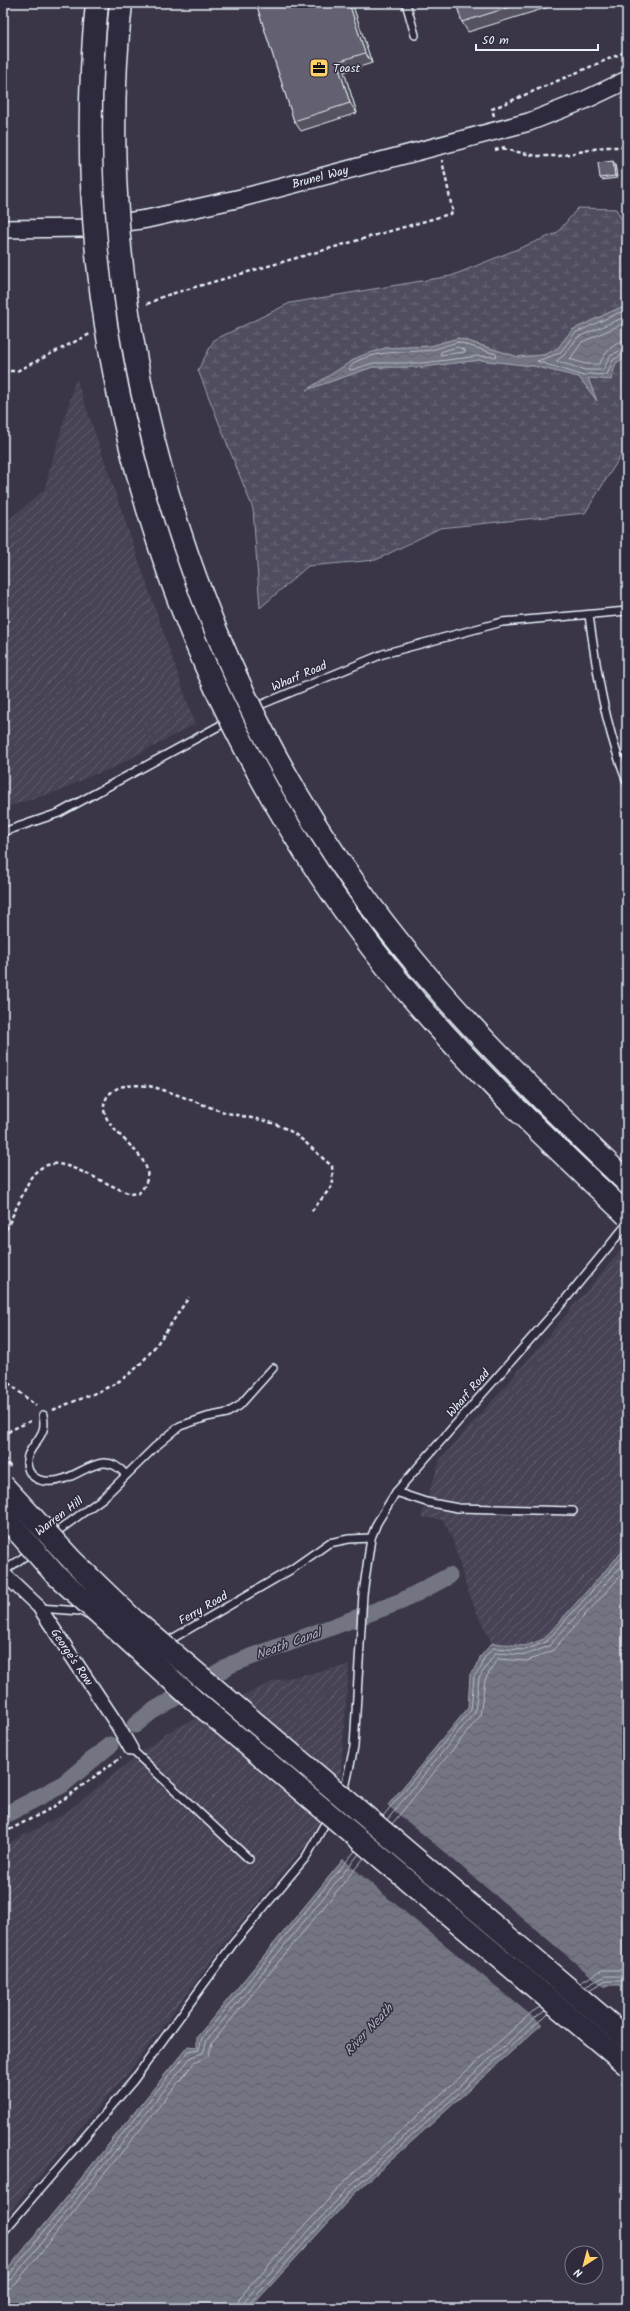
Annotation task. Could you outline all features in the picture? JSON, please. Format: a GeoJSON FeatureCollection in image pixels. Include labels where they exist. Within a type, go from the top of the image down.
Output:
{"type":"FeatureCollection","features":[{"type":"Feature","properties":{"kind":"highway"},"geometry":{"type":"LineString","coordinates":[[97,3],[91,106],[93,199],[101,290],[112,356],[135,462],[158,543],[178,598],[212,681],[252,763],[299,844],[358,928],[392,972],[466,1058],[627,1215]]}},
{"type":"Feature","properties":{"kind":"highway"},"geometry":{"type":"LineString","coordinates":[[121,3],[117,61],[115,151],[121,249],[133,339],[151,428],[175,518],[225,652],[241,688],[286,774],[336,856],[360,892],[420,968],[486,1043],[627,1182]]}},
{"type":"Feature","properties":{"kind":"main road"},"geometry":{"type":"LineString","coordinates":[[3,1485],[72,1560],[134,1620],[627,2038]]}},
{"type":"Feature","properties":{"kind":"main road"},"geometry":{"type":"LineString","coordinates":[[3,1515],[54,1573],[195,1701],[627,2065]]}},
{"type":"Feature","properties":{"kind":"street","name":"Brunel Way"},"geometry":{"type":"LineString","coordinates":[[3,230],[86,228],[147,219],[241,198],[529,122],[585,100],[627,80]]}},
{"type":"Feature","properties":{"kind":"street","name":"George's Row"},"geometry":{"type":"LineString","coordinates":[[3,1573],[38,1608],[116,1723],[130,1749]]}},
{"type":"Feature","properties":{"kind":"lane"},"geometry":{"type":"LineString","coordinates":[[406,3],[415,35]]}},
{"type":"Feature","properties":{"kind":"lane","name":"Wharf Road"},"geometry":{"type":"LineString","coordinates":[[3,832],[59,813],[244,713],[383,654],[502,622],[627,611]]}},
{"type":"Feature","properties":{"kind":"lane"},"geometry":{"type":"LineString","coordinates":[[589,615],[596,672],[606,719],[627,782]]}},
{"type":"Feature","properties":{"kind":"lane","name":"Wharf Road"},"geometry":{"type":"LineString","coordinates":[[3,2232],[133,2081],[233,1944],[306,1857],[346,1788],[354,1747],[361,1651],[363,1594],[372,1538],[377,1523],[396,1492],[564,1301],[627,1224]]}},
{"type":"Feature","properties":{"kind":"lane","name":"Warren Hill"},"geometry":{"type":"LineString","coordinates":[[3,1573],[103,1498],[180,1426],[207,1417],[227,1413],[239,1406],[273,1368]]}},
{"type":"Feature","properties":{"kind":"lane"},"geometry":{"type":"LineString","coordinates":[[43,1415],[45,1422],[43,1431],[28,1452],[26,1464],[31,1475],[41,1481],[56,1482],[78,1474],[98,1462],[108,1462],[120,1467],[126,1475]]}},
{"type":"Feature","properties":{"kind":"lane"},"geometry":{"type":"LineString","coordinates":[[396,1492],[426,1502],[458,1508],[573,1511]]}},
{"type":"Feature","properties":{"kind":"lane","name":"Ferry Road"},"geometry":{"type":"LineString","coordinates":[[38,1608],[80,1611],[145,1644],[170,1640],[292,1569],[329,1543],[349,1538],[372,1538]]}},
{"type":"Feature","properties":{"kind":"lane"},"geometry":{"type":"LineString","coordinates":[[130,1749],[249,1859]]}},
{"type":"Feature","properties":{"kind":"path"},"geometry":{"type":"LineString","coordinates":[[3,14],[11,3]]}},
{"type":"Feature","properties":{"kind":"path"},"geometry":{"type":"LineString","coordinates":[[627,51],[492,109],[499,130],[501,148],[537,156],[559,156],[604,147],[627,147]]}},
{"type":"Feature","properties":{"kind":"path"},"geometry":{"type":"LineString","coordinates":[[143,306],[164,296],[453,213],[442,160]]}},
{"type":"Feature","properties":{"kind":"path"},"geometry":{"type":"LineString","coordinates":[[3,371],[17,371],[94,331]]}},
{"type":"Feature","properties":{"kind":"path"},"geometry":{"type":"LineString","coordinates":[[3,1236],[30,1178],[35,1171],[53,1163],[69,1166],[130,1194],[139,1194],[146,1186],[146,1168],[141,1158],[108,1121],[104,1113],[104,1103],[109,1095],[124,1086],[148,1086],[224,1112],[273,1123],[291,1131],[332,1166],[333,1185],[310,1213]]}},
{"type":"Feature","properties":{"kind":"path"},"geometry":{"type":"LineString","coordinates":[[3,1438],[11,1430],[105,1388],[129,1374],[150,1351],[189,1297]]}},
{"type":"Feature","properties":{"kind":"path"},"geometry":{"type":"LineString","coordinates":[[3,1378],[34,1404],[43,1415]]}},
{"type":"Feature","properties":{"kind":"path"},"geometry":{"type":"LineString","coordinates":[[3,1832],[52,1808],[130,1749]]}},
{"type":"Feature","properties":{"kind":"shaded area"},"geometry":{"type":"Polygon","coordinates":[[[76,378],[195,724],[109,770],[89,776],[62,790],[3,808],[3,525],[44,490],[76,378]]]}},
{"type":"Feature","properties":{"kind":"shaded area"},"geometry":{"type":"Polygon","coordinates":[[[621,1250],[627,1256],[627,1546],[544,1639],[525,1646],[492,1643],[477,1614],[466,1586],[452,1538],[443,1520],[421,1517],[440,1460],[515,1375],[621,1250]]]}},
{"type":"Feature","properties":{"kind":"shaded area"},"geometry":{"type":"Polygon","coordinates":[[[349,1665],[340,1782],[316,1833],[228,1938],[136,2063],[3,2219],[3,1846],[64,1814],[166,1733],[274,1681],[349,1665]]]}},
{"type":"Feature","properties":{"kind":"green space"},"geometry":{"type":"Polygon","coordinates":[[[578,208],[616,209],[627,230],[627,307],[617,309],[572,330],[557,349],[544,355],[518,357],[458,338],[431,346],[385,348],[308,389],[373,367],[423,367],[479,360],[534,366],[579,377],[596,399],[588,378],[627,356],[627,446],[585,513],[440,528],[376,560],[308,566],[260,608],[253,509],[198,370],[214,340],[290,303],[451,276],[557,233],[578,208]]]}},
{"type":"Feature","properties":{"kind":"water"},"geometry":{"type":"Polygon","coordinates":[[[627,307],[627,356],[616,363],[611,380],[588,378],[597,401],[579,377],[534,366],[479,360],[423,367],[373,367],[306,390],[358,357],[385,348],[431,346],[458,338],[518,357],[544,355],[557,349],[572,330],[617,309],[627,307]]]}},
{"type":"Feature","properties":{"kind":"water","name":"River Neath"},"geometry":{"type":"Polygon","coordinates":[[[627,1546],[627,1985],[607,1985],[542,2024],[357,2191],[250,2308],[3,2308],[3,2275],[188,2046],[197,2047],[197,2037],[468,1708],[470,1674],[477,1666],[480,1657],[492,1643],[525,1646],[544,1639],[627,1546]]]}},
{"type":"Feature","properties":{"kind":"pier"},"geometry":{"type":"Polygon","coordinates":[[[386,1804],[605,1988],[543,2025],[388,1898],[342,1858],[386,1804]]]}},
{"type":"Feature","properties":{"kind":"building","name":"Toast"},"geometry":{"type":"Polygon","coordinates":[[[256,3],[349,3],[365,53],[337,62],[350,103],[294,121],[256,3]]]}},
{"type":"Feature","properties":{"kind":"building"},"geometry":{"type":"Polygon","coordinates":[[[456,3],[523,3],[462,22],[456,3]]]}},
{"type":"Feature","properties":{"kind":"building"},"geometry":{"type":"Polygon","coordinates":[[[613,161],[615,176],[600,178],[598,163],[613,161]]]}},
{"type":"Feature","properties":{"kind":"waterway","name":"Neath Canal"},"geometry":{"type":"LineString","coordinates":[[135,1725],[151,1712],[232,1664],[402,1601],[449,1576]]}},
{"type":"Feature","properties":{"kind":"waterway","name":"Neath Canal"},"geometry":{"type":"LineString","coordinates":[[3,1816],[62,1785],[110,1745]]}},
{"type":"Feature","properties":{"kind":"place","name":"Toast"},"geometry":{"type":"Point","coordinates":[319,68]}}]}
